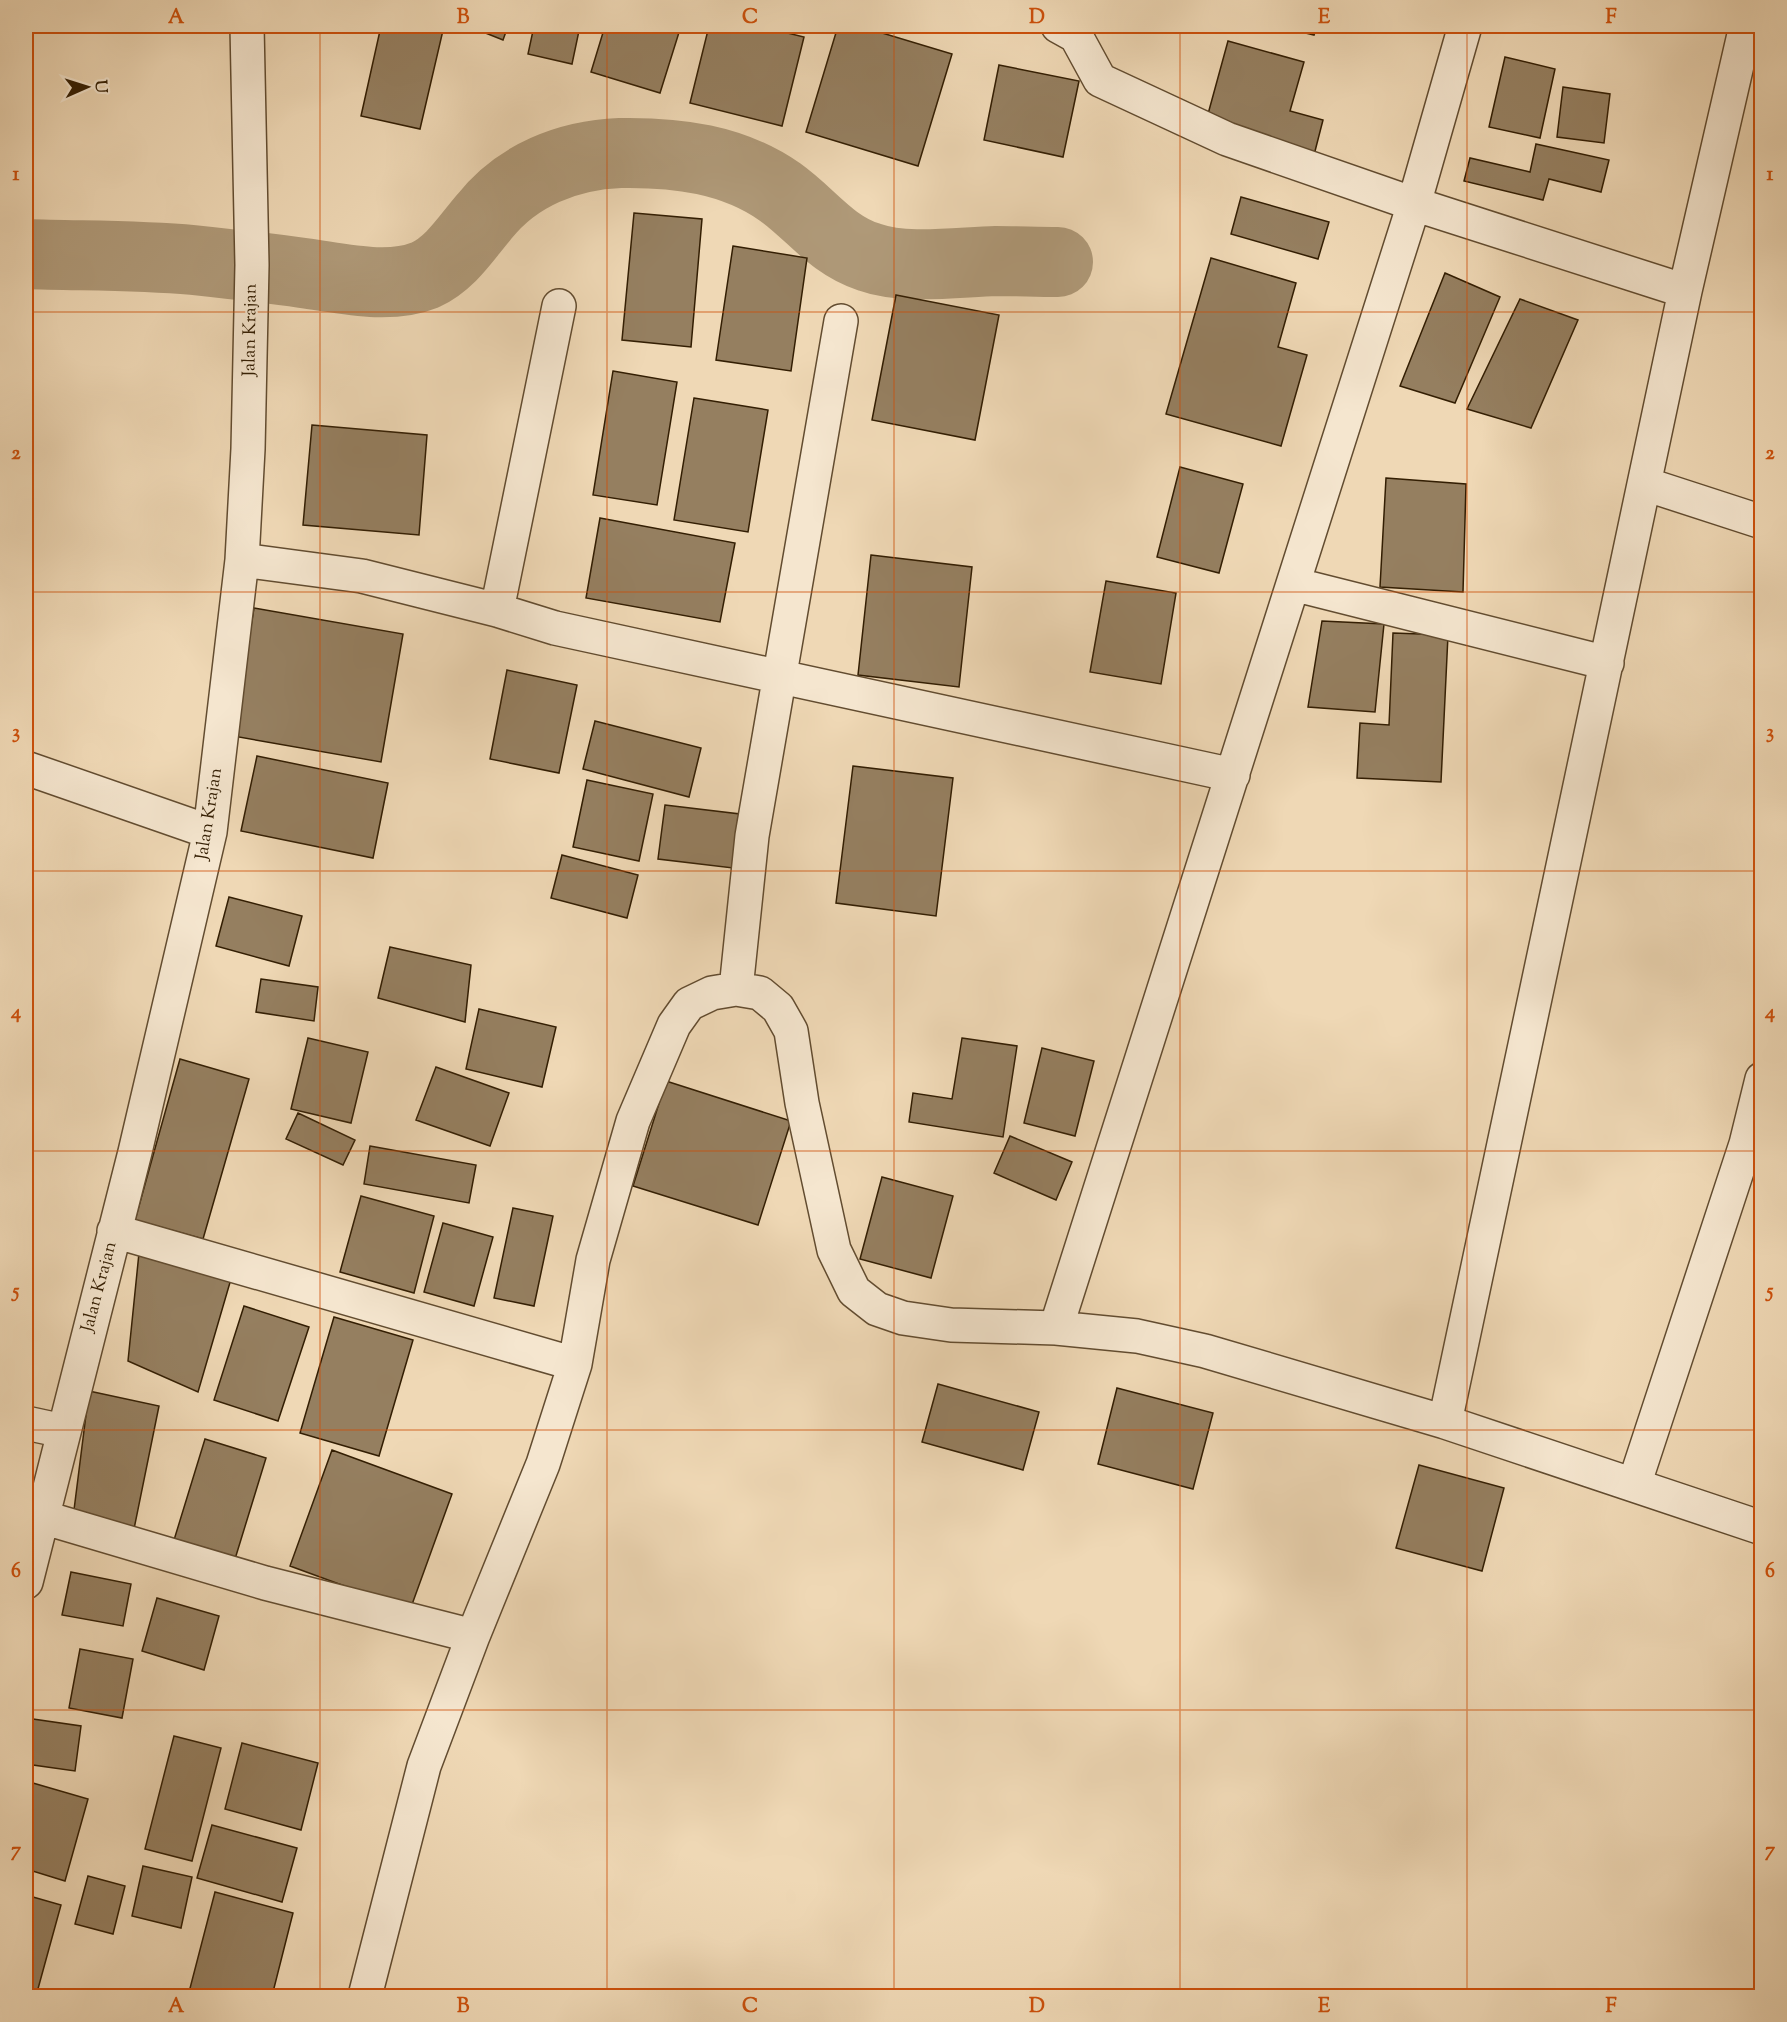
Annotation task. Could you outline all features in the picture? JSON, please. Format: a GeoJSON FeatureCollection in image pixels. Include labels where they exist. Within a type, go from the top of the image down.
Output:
{"type":"FeatureCollection","features":[{"type":"Feature","properties":{"kind":"street","name":"Jalan Krajan"},"geometry":{"type":"LineString","coordinates":[[26,1582],[210,832],[242,560],[248,449],[252,265],[247,26]]}},
{"type":"Feature","properties":{"kind":"street"},"geometry":{"type":"LineString","coordinates":[[1058,26],[1076,36],[1095,73],[1109,86],[1227,139],[1414,204],[1685,291]]}},
{"type":"Feature","properties":{"kind":"street"},"geometry":{"type":"LineString","coordinates":[[1056,1328],[1414,204],[1465,26]]}},
{"type":"Feature","properties":{"kind":"street"},"geometry":{"type":"LineString","coordinates":[[1445,1422],[1685,291],[1746,26]]}},
{"type":"Feature","properties":{"kind":"street"},"geometry":{"type":"LineString","coordinates":[[497,610],[559,306]]}},
{"type":"Feature","properties":{"kind":"street"},"geometry":{"type":"LineString","coordinates":[[736,989],[752,836],[841,321]]}},
{"type":"Feature","properties":{"kind":"street"},"geometry":{"type":"LineString","coordinates":[[1645,484],[1761,522]]}},
{"type":"Feature","properties":{"kind":"street"},"geometry":{"type":"LineString","coordinates":[[242,560],[362,576],[497,610],[555,628],[1233,775]]}},
{"type":"Feature","properties":{"kind":"street"},"geometry":{"type":"LineString","coordinates":[[1293,584],[1607,663]]}},
{"type":"Feature","properties":{"kind":"street"},"geometry":{"type":"LineString","coordinates":[[26,768],[210,832]]}},
{"type":"Feature","properties":{"kind":"street"},"geometry":{"type":"LineString","coordinates":[[365,1996],[424,1766],[472,1636],[543,1464],[574,1364],[593,1260],[633,1121],[674,1025],[689,1004],[712,993],[736,989],[760,993],[778,1008],[791,1030],[818,1185],[834,1250],[854,1291],[878,1309],[903,1318],[951,1325],[1056,1328],[1137,1336],[1205,1352],[1445,1422],[1761,1528]]}},
{"type":"Feature","properties":{"kind":"street"},"geometry":{"type":"LineString","coordinates":[[1634,1485],[1746,1144],[1761,1079]]}},
{"type":"Feature","properties":{"kind":"street"},"geometry":{"type":"LineString","coordinates":[[114,1230],[574,1364]]}},
{"type":"Feature","properties":{"kind":"street"},"geometry":{"type":"LineString","coordinates":[[26,1423],[63,1431]]}},
{"type":"Feature","properties":{"kind":"street"},"geometry":{"type":"LineString","coordinates":[[42,1517],[265,1583],[472,1636]]}},
{"type":"Feature","properties":{"kind":"building"},"geometry":{"type":"Polygon","coordinates":[[[381,26],[444,26],[420,129],[361,116],[381,26]]]}},
{"type":"Feature","properties":{"kind":"building"},"geometry":{"type":"Polygon","coordinates":[[[468,26],[508,26],[503,40],[468,26]]]}},
{"type":"Feature","properties":{"kind":"building"},"geometry":{"type":"Polygon","coordinates":[[[534,26],[580,26],[572,64],[528,54],[534,26]]]}},
{"type":"Feature","properties":{"kind":"building"},"geometry":{"type":"Polygon","coordinates":[[[605,26],[681,26],[660,93],[591,72],[605,26]]]}},
{"type":"Feature","properties":{"kind":"building"},"geometry":{"type":"Polygon","coordinates":[[[709,26],[759,26],[804,37],[782,126],[690,103],[709,26]]]}},
{"type":"Feature","properties":{"kind":"building"},"geometry":{"type":"Polygon","coordinates":[[[838,26],[859,26],[952,54],[918,166],[806,132],[838,26]]]}},
{"type":"Feature","properties":{"kind":"building"},"geometry":{"type":"Polygon","coordinates":[[[1277,26],[1317,26],[1314,35],[1277,26]]]}},
{"type":"Feature","properties":{"kind":"building"},"geometry":{"type":"Polygon","coordinates":[[[1228,41],[1304,62],[1290,111],[1323,120],[1314,155],[1205,125],[1228,41]]]}},
{"type":"Feature","properties":{"kind":"building"},"geometry":{"type":"Polygon","coordinates":[[[1505,57],[1555,69],[1540,138],[1489,127],[1505,57]]]}},
{"type":"Feature","properties":{"kind":"building"},"geometry":{"type":"Polygon","coordinates":[[[999,65],[1079,81],[1063,157],[984,140],[999,65]]]}},
{"type":"Feature","properties":{"kind":"building"},"geometry":{"type":"Polygon","coordinates":[[[1563,87],[1610,94],[1604,143],[1557,137],[1563,87]]]}},
{"type":"Feature","properties":{"kind":"building"},"geometry":{"type":"Polygon","coordinates":[[[1536,144],[1609,160],[1601,192],[1549,179],[1543,200],[1464,181],[1470,158],[1530,172],[1536,144]]]}},
{"type":"Feature","properties":{"kind":"building"},"geometry":{"type":"Polygon","coordinates":[[[1241,197],[1329,222],[1318,259],[1231,234],[1241,197]]]}},
{"type":"Feature","properties":{"kind":"building"},"geometry":{"type":"Polygon","coordinates":[[[634,213],[702,219],[691,347],[622,340],[634,213]]]}},
{"type":"Feature","properties":{"kind":"building"},"geometry":{"type":"Polygon","coordinates":[[[733,246],[807,258],[791,371],[716,360],[733,246]]]}},
{"type":"Feature","properties":{"kind":"building"},"geometry":{"type":"Polygon","coordinates":[[[1211,258],[1296,283],[1278,347],[1307,355],[1281,446],[1166,414],[1211,258]]]}},
{"type":"Feature","properties":{"kind":"building"},"geometry":{"type":"Polygon","coordinates":[[[1445,273],[1500,297],[1455,403],[1400,386],[1445,273]]]}},
{"type":"Feature","properties":{"kind":"building"},"geometry":{"type":"Polygon","coordinates":[[[896,295],[999,315],[975,440],[872,420],[896,295]]]}},
{"type":"Feature","properties":{"kind":"building"},"geometry":{"type":"Polygon","coordinates":[[[1520,299],[1578,320],[1531,428],[1467,409],[1520,299]]]}},
{"type":"Feature","properties":{"kind":"building"},"geometry":{"type":"Polygon","coordinates":[[[613,371],[677,382],[657,505],[593,495],[613,371]]]}},
{"type":"Feature","properties":{"kind":"building"},"geometry":{"type":"Polygon","coordinates":[[[694,398],[768,410],[748,532],[674,520],[694,398]]]}},
{"type":"Feature","properties":{"kind":"building"},"geometry":{"type":"Polygon","coordinates":[[[312,425],[427,435],[419,535],[303,525],[312,425]]]}},
{"type":"Feature","properties":{"kind":"building"},"geometry":{"type":"Polygon","coordinates":[[[1180,467],[1243,484],[1219,573],[1157,557],[1180,467]]]}},
{"type":"Feature","properties":{"kind":"building"},"geometry":{"type":"Polygon","coordinates":[[[1386,478],[1466,484],[1463,592],[1380,587],[1386,478]]]}},
{"type":"Feature","properties":{"kind":"building"},"geometry":{"type":"Polygon","coordinates":[[[600,518],[735,543],[720,622],[586,598],[600,518]]]}},
{"type":"Feature","properties":{"kind":"building"},"geometry":{"type":"Polygon","coordinates":[[[871,555],[972,567],[959,687],[858,675],[871,555]]]}},
{"type":"Feature","properties":{"kind":"building"},"geometry":{"type":"Polygon","coordinates":[[[1106,581],[1176,593],[1161,684],[1090,672],[1106,581]]]}},
{"type":"Feature","properties":{"kind":"building"},"geometry":{"type":"Polygon","coordinates":[[[254,608],[403,634],[381,762],[233,736],[254,608]]]}},
{"type":"Feature","properties":{"kind":"building"},"geometry":{"type":"Polygon","coordinates":[[[1322,621],[1384,624],[1375,712],[1308,707],[1322,621]]]}},
{"type":"Feature","properties":{"kind":"building"},"geometry":{"type":"Polygon","coordinates":[[[1393,633],[1448,635],[1441,782],[1357,778],[1360,723],[1389,725],[1393,633]]]}},
{"type":"Feature","properties":{"kind":"building"},"geometry":{"type":"Polygon","coordinates":[[[507,670],[577,685],[559,773],[490,759],[507,670]]]}},
{"type":"Feature","properties":{"kind":"building"},"geometry":{"type":"Polygon","coordinates":[[[595,721],[701,748],[689,797],[583,769],[595,721]]]}},
{"type":"Feature","properties":{"kind":"building"},"geometry":{"type":"Polygon","coordinates":[[[257,756],[388,783],[373,858],[241,831],[257,756]]]}},
{"type":"Feature","properties":{"kind":"building"},"geometry":{"type":"Polygon","coordinates":[[[853,766],[953,778],[936,916],[836,903],[853,766]]]}},
{"type":"Feature","properties":{"kind":"building"},"geometry":{"type":"Polygon","coordinates":[[[587,780],[653,794],[639,861],[573,847],[587,780]]]}},
{"type":"Feature","properties":{"kind":"building"},"geometry":{"type":"Polygon","coordinates":[[[665,805],[740,814],[733,868],[658,859],[665,805]]]}},
{"type":"Feature","properties":{"kind":"building"},"geometry":{"type":"Polygon","coordinates":[[[562,855],[638,875],[627,918],[551,898],[562,855]]]}},
{"type":"Feature","properties":{"kind":"building"},"geometry":{"type":"Polygon","coordinates":[[[229,897],[302,916],[289,966],[216,946],[229,897]]]}},
{"type":"Feature","properties":{"kind":"building"},"geometry":{"type":"Polygon","coordinates":[[[390,947],[471,965],[465,1022],[378,998],[390,947]]]}},
{"type":"Feature","properties":{"kind":"building"},"geometry":{"type":"Polygon","coordinates":[[[261,979],[318,987],[314,1021],[256,1012],[261,979]]]}},
{"type":"Feature","properties":{"kind":"building"},"geometry":{"type":"Polygon","coordinates":[[[479,1009],[556,1027],[542,1087],[466,1069],[479,1009]]]}},
{"type":"Feature","properties":{"kind":"building"},"geometry":{"type":"Polygon","coordinates":[[[308,1038],[368,1052],[351,1123],[291,1109],[308,1038]]]}},
{"type":"Feature","properties":{"kind":"building"},"geometry":{"type":"Polygon","coordinates":[[[962,1038],[1017,1046],[1003,1137],[909,1122],[913,1093],[952,1099],[962,1038]]]}},
{"type":"Feature","properties":{"kind":"building"},"geometry":{"type":"Polygon","coordinates":[[[1042,1048],[1094,1061],[1075,1136],[1024,1123],[1042,1048]]]}},
{"type":"Feature","properties":{"kind":"building"},"geometry":{"type":"Polygon","coordinates":[[[180,1059],[249,1079],[203,1239],[135,1220],[180,1059]]]}},
{"type":"Feature","properties":{"kind":"building"},"geometry":{"type":"Polygon","coordinates":[[[436,1067],[509,1093],[490,1146],[416,1120],[436,1067]]]}},
{"type":"Feature","properties":{"kind":"building"},"geometry":{"type":"Polygon","coordinates":[[[666,1081],[791,1121],[758,1225],[633,1186],[666,1081]]]}},
{"type":"Feature","properties":{"kind":"building"},"geometry":{"type":"Polygon","coordinates":[[[298,1113],[355,1140],[343,1165],[286,1139],[298,1113]]]}},
{"type":"Feature","properties":{"kind":"building"},"geometry":{"type":"Polygon","coordinates":[[[1010,1136],[1072,1162],[1056,1200],[994,1173],[1010,1136]]]}},
{"type":"Feature","properties":{"kind":"building"},"geometry":{"type":"Polygon","coordinates":[[[370,1146],[476,1165],[469,1203],[364,1184],[370,1146]]]}},
{"type":"Feature","properties":{"kind":"building"},"geometry":{"type":"Polygon","coordinates":[[[882,1177],[953,1196],[931,1278],[860,1259],[882,1177]]]}},
{"type":"Feature","properties":{"kind":"building"},"geometry":{"type":"Polygon","coordinates":[[[361,1196],[434,1216],[414,1293],[340,1272],[361,1196]]]}},
{"type":"Feature","properties":{"kind":"building"},"geometry":{"type":"Polygon","coordinates":[[[513,1208],[553,1216],[534,1306],[494,1298],[513,1208]]]}},
{"type":"Feature","properties":{"kind":"building"},"geometry":{"type":"Polygon","coordinates":[[[443,1223],[493,1237],[474,1306],[424,1292],[443,1223]]]}},
{"type":"Feature","properties":{"kind":"building"},"geometry":{"type":"Polygon","coordinates":[[[139,1253],[231,1279],[198,1392],[128,1361],[139,1253]]]}},
{"type":"Feature","properties":{"kind":"building"},"geometry":{"type":"Polygon","coordinates":[[[244,1306],[309,1327],[278,1421],[214,1400],[244,1306]]]}},
{"type":"Feature","properties":{"kind":"building"},"geometry":{"type":"Polygon","coordinates":[[[334,1317],[413,1340],[379,1456],[300,1433],[334,1317]]]}},
{"type":"Feature","properties":{"kind":"building"},"geometry":{"type":"Polygon","coordinates":[[[938,1384],[1039,1412],[1023,1470],[922,1442],[938,1384]]]}},
{"type":"Feature","properties":{"kind":"building"},"geometry":{"type":"Polygon","coordinates":[[[1117,1388],[1213,1413],[1193,1489],[1098,1464],[1117,1388]]]}},
{"type":"Feature","properties":{"kind":"building"},"geometry":{"type":"Polygon","coordinates":[[[89,1391],[159,1406],[134,1529],[74,1510],[89,1391]]]}},
{"type":"Feature","properties":{"kind":"building"},"geometry":{"type":"Polygon","coordinates":[[[205,1439],[266,1458],[235,1559],[174,1540],[205,1439]]]}},
{"type":"Feature","properties":{"kind":"building"},"geometry":{"type":"Polygon","coordinates":[[[332,1450],[452,1494],[410,1610],[290,1566],[332,1450]]]}},
{"type":"Feature","properties":{"kind":"building"},"geometry":{"type":"Polygon","coordinates":[[[1419,1465],[1504,1488],[1482,1571],[1396,1548],[1419,1465]]]}},
{"type":"Feature","properties":{"kind":"building"},"geometry":{"type":"Polygon","coordinates":[[[71,1572],[131,1584],[123,1626],[62,1615],[71,1572]]]}},
{"type":"Feature","properties":{"kind":"building"},"geometry":{"type":"Polygon","coordinates":[[[157,1598],[219,1616],[204,1670],[142,1651],[157,1598]]]}},
{"type":"Feature","properties":{"kind":"building"},"geometry":{"type":"Polygon","coordinates":[[[80,1649],[133,1659],[122,1718],[69,1708],[80,1649]]]}},
{"type":"Feature","properties":{"kind":"building"},"geometry":{"type":"Polygon","coordinates":[[[26,1718],[81,1726],[75,1771],[26,1764],[26,1718]]]}},
{"type":"Feature","properties":{"kind":"building"},"geometry":{"type":"Polygon","coordinates":[[[174,1736],[221,1748],[192,1861],[145,1849],[174,1736]]]}},
{"type":"Feature","properties":{"kind":"building"},"geometry":{"type":"Polygon","coordinates":[[[242,1743],[318,1763],[301,1830],[225,1809],[242,1743]]]}},
{"type":"Feature","properties":{"kind":"building"},"geometry":{"type":"Polygon","coordinates":[[[26,1781],[88,1799],[65,1881],[26,1869],[26,1781]]]}},
{"type":"Feature","properties":{"kind":"building"},"geometry":{"type":"Polygon","coordinates":[[[212,1825],[297,1848],[282,1902],[197,1878],[212,1825]]]}},
{"type":"Feature","properties":{"kind":"building"},"geometry":{"type":"Polygon","coordinates":[[[143,1866],[192,1877],[181,1928],[132,1916],[143,1866]]]}},
{"type":"Feature","properties":{"kind":"building"},"geometry":{"type":"Polygon","coordinates":[[[88,1876],[125,1886],[113,1934],[75,1924],[88,1876]]]}},
{"type":"Feature","properties":{"kind":"building"},"geometry":{"type":"Polygon","coordinates":[[[215,1892],[293,1913],[272,1996],[188,1996],[215,1892]]]}},
{"type":"Feature","properties":{"kind":"building"},"geometry":{"type":"Polygon","coordinates":[[[26,1895],[61,1905],[36,1996],[26,1993],[26,1895]]]}},
{"type":"Feature","properties":{"kind":"waterway"},"geometry":{"type":"LineString","coordinates":[[26,254],[172,258],[364,282],[396,282],[425,275],[443,264],[497,202],[528,179],[545,170],[581,158],[641,153],[683,156],[724,165],[743,172],[780,192],[843,245],[883,261],[915,264],[996,261],[1058,262]]}}]}
